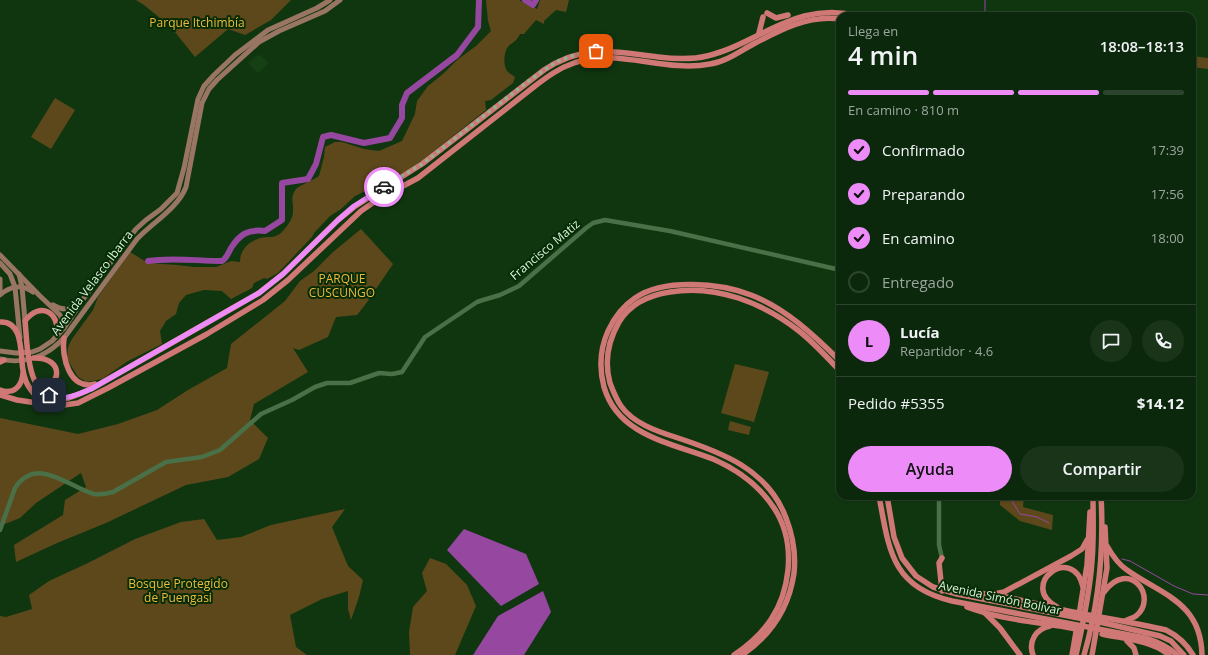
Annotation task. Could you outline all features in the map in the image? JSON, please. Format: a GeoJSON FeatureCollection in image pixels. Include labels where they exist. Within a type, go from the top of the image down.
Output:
{"type":"FeatureCollection","features":[{"type":"Feature","properties":{"kind":"highway"},"geometry":{"type":"LineString","coordinates":[[759,33],[765,15],[779,18],[806,10],[838,12]]}},
{"type":"Feature","properties":{"kind":"highway"},"geometry":{"type":"LineString","coordinates":[[57,335],[57,322],[48,312],[34,312],[25,321],[32,378],[44,392],[55,397],[67,398],[91,389],[259,293],[283,274],[354,206],[422,164],[531,79],[556,62],[585,52],[605,50],[670,58],[695,58],[718,53],[787,19],[798,15],[820,11]]}},
{"type":"Feature","properties":{"kind":"highway"},"geometry":{"type":"LineString","coordinates":[[0,394],[22,401],[57,406],[78,403],[207,334],[263,300],[288,280],[361,211],[377,200],[418,178],[534,86],[565,66],[583,60],[605,58],[670,66],[700,66],[721,61],[778,32],[805,21],[836,19]]}},
{"type":"Feature","properties":{"kind":"highway"},"geometry":{"type":"LineString","coordinates":[[734,655],[748,645],[763,631],[772,618],[783,596],[787,579],[788,554],[782,524],[778,514],[766,496],[745,476],[714,460],[640,432],[630,425],[617,412],[606,393],[601,377],[602,346],[613,321],[622,309],[642,294],[669,286],[707,286],[719,287],[751,295],[780,310],[825,346],[836,357]]}},
{"type":"Feature","properties":{"kind":"highway"},"geometry":{"type":"LineString","coordinates":[[742,655],[753,648],[772,629],[780,617],[791,590],[794,569],[794,547],[782,506],[771,490],[753,472],[733,460],[709,449],[648,427],[626,412],[617,400],[608,373],[607,357],[609,344],[622,318],[637,304],[651,296],[674,291],[706,291],[737,297],[775,314],[799,331],[836,367]]}},
{"type":"Feature","properties":{"kind":"highway"},"geometry":{"type":"LineString","coordinates":[[0,322],[5,322],[11,325],[20,339],[23,371],[28,385],[35,395],[48,403],[57,406]]}},
{"type":"Feature","properties":{"kind":"highway"},"geometry":{"type":"LineString","coordinates":[[64,338],[63,356],[65,367],[72,381],[80,388],[91,389]]}},
{"type":"Feature","properties":{"kind":"highway"},"geometry":{"type":"LineString","coordinates":[[63,356],[70,372],[79,383],[88,386],[105,380]]}},
{"type":"Feature","properties":{"kind":"highway"},"geometry":{"type":"LineString","coordinates":[[34,358],[48,359],[56,369],[55,377],[50,384],[46,386],[38,386]]}},
{"type":"Feature","properties":{"kind":"highway"},"geometry":{"type":"LineString","coordinates":[[0,390],[7,392],[16,389],[20,385],[23,371]]}},
{"type":"Feature","properties":{"kind":"highway","name":"Avenida Simón Bolívar"},"geometry":{"type":"LineString","coordinates":[[880,500],[887,540],[896,564],[906,577],[920,589],[941,599],[1070,626]]}},
{"type":"Feature","properties":{"kind":"highway","name":"Avenida Simón Bolívar"},"geometry":{"type":"LineString","coordinates":[[888,500],[894,537],[898,550],[910,570],[932,587],[945,591],[1072,615]]}},
{"type":"Feature","properties":{"kind":"highway"},"geometry":{"type":"LineString","coordinates":[[1072,655],[1083,598],[1092,500]]}},
{"type":"Feature","properties":{"kind":"highway"},"geometry":{"type":"LineString","coordinates":[[1076,655],[1088,593],[1092,561],[1094,530],[1093,500]]}},
{"type":"Feature","properties":{"kind":"highway"},"geometry":{"type":"LineString","coordinates":[[1084,655],[1097,596],[1101,565],[1101,500]]}},
{"type":"Feature","properties":{"kind":"highway"},"geometry":{"type":"LineString","coordinates":[[1092,655],[1107,568],[1105,525],[1102,517]]}},
{"type":"Feature","properties":{"kind":"highway"},"geometry":{"type":"LineString","coordinates":[[988,595],[1004,592],[1071,556],[1084,546],[1088,536]]}},
{"type":"Feature","properties":{"kind":"highway"},"geometry":{"type":"LineString","coordinates":[[1106,546],[1113,557],[1126,570],[1175,599],[1186,610],[1196,624],[1202,655]]}},
{"type":"Feature","properties":{"kind":"highway"},"geometry":{"type":"LineString","coordinates":[[942,558],[939,563],[945,591],[969,592],[1061,609]]}},
{"type":"Feature","properties":{"kind":"highway"},"geometry":{"type":"LineString","coordinates":[[1083,598],[1083,586],[1078,575],[1071,569],[1062,567],[1056,568],[1046,576],[1043,587],[1047,599],[1072,615],[1104,620],[1124,621],[1166,630],[1177,636],[1187,645],[1193,655]]}},
{"type":"Feature","properties":{"kind":"highway"},"geometry":{"type":"LineString","coordinates":[[1103,594],[1113,582],[1122,579],[1131,579],[1141,587],[1144,595],[1143,606],[1136,616],[1124,621]]}},
{"type":"Feature","properties":{"kind":"highway"},"geometry":{"type":"LineString","coordinates":[[952,601],[985,612],[1158,642],[1169,648],[1177,655]]}},
{"type":"Feature","properties":{"kind":"highway"},"geometry":{"type":"LineString","coordinates":[[985,612],[1000,628],[1020,655]]}},
{"type":"Feature","properties":{"kind":"highway"},"geometry":{"type":"LineString","coordinates":[[1104,620],[1160,636],[1171,642],[1184,655]]}},
{"type":"Feature","properties":{"kind":"highway"},"geometry":{"type":"LineString","coordinates":[[1033,655],[1031,649],[1032,640],[1038,632],[1046,627],[1055,625]]}},
{"type":"Feature","properties":{"kind":"highway"},"geometry":{"type":"LineString","coordinates":[[1102,632],[1147,644],[1169,655]]}},
{"type":"Feature","properties":{"kind":"highway"},"geometry":{"type":"LineString","coordinates":[[1122,638],[1130,642],[1136,655]]}},
{"type":"Feature","properties":{"kind":"main road","name":"Avenida Velasco Ibarra"},"geometry":{"type":"LineString","coordinates":[[1,360],[16,361],[34,358],[49,352],[64,338],[136,239],[179,200],[183,193],[202,103],[209,89],[227,70],[259,42],[330,0]]}},
{"type":"Feature","properties":{"kind":"main road","name":"Avenida Velasco Ibarra"},"geometry":{"type":"LineString","coordinates":[[0,351],[16,353],[32,352],[46,345],[64,328],[86,295],[136,229],[161,209],[177,193],[184,168],[198,100],[204,86],[224,65],[268,30],[324,11],[340,0]]}},
{"type":"Feature","properties":{"kind":"main road"},"geometry":{"type":"LineString","coordinates":[[0,254],[60,315],[63,321],[64,338]]}},
{"type":"Feature","properties":{"kind":"main road"},"geometry":{"type":"LineString","coordinates":[[0,263],[10,274],[15,287],[20,339]]}},
{"type":"Feature","properties":{"kind":"main road"},"geometry":{"type":"LineString","coordinates":[[18,273],[22,287],[25,321]]}},
{"type":"Feature","properties":{"kind":"main road"},"geometry":{"type":"LineString","coordinates":[[0,279],[0,291]]}},
{"type":"Feature","properties":{"kind":"main road"},"geometry":{"type":"LineString","coordinates":[[0,295],[15,287],[22,287],[30,290],[53,305],[63,309],[71,308],[86,295]]}},
{"type":"Feature","properties":{"kind":"street","name":"Francisco Matiz"},"geometry":{"type":"LineString","coordinates":[[0,530],[16,488],[20,482],[36,473],[55,476],[93,494],[105,494],[112,492],[166,462],[202,457],[220,450],[261,414],[292,400],[315,387],[327,384],[350,383],[379,373],[392,374],[402,372],[425,337],[477,302],[500,295],[519,286],[582,231],[595,222],[610,221],[670,231],[836,269]]}},
{"type":"Feature","properties":{"kind":"street"},"geometry":{"type":"LineString","coordinates":[[939,500],[939,545],[942,558]]}},
{"type":"Feature","properties":{"kind":"shaded area"},"geometry":{"type":"Polygon","coordinates":[[[257,55],[261,56],[269,63],[258,73],[248,63],[257,55]]]}},
{"type":"Feature","properties":{"kind":"shaded area"},"geometry":{"type":"Polygon","coordinates":[[[464,529],[526,554],[539,584],[501,606],[447,550],[464,529]]]}},
{"type":"Feature","properties":{"kind":"shaded area"},"geometry":{"type":"Polygon","coordinates":[[[543,591],[551,612],[524,655],[473,655],[498,616],[543,591]]]}},
{"type":"Feature","properties":{"kind":"green space","name":"Parque Itchimbía"},"geometry":{"type":"Polygon","coordinates":[[[136,0],[291,0],[271,20],[245,35],[228,29],[195,57],[171,27],[136,0]]]}},
{"type":"Feature","properties":{"kind":"green space"},"geometry":{"type":"Polygon","coordinates":[[[486,0],[519,0],[537,9],[540,0],[569,0],[566,12],[556,10],[544,21],[544,24],[536,20],[524,34],[520,34],[507,48],[504,63],[507,71],[515,77],[513,83],[491,100],[485,101],[486,110],[411,169],[355,196],[341,209],[330,216],[278,273],[267,279],[264,278],[254,283],[252,288],[231,299],[222,291],[204,290],[186,295],[179,303],[176,314],[166,321],[160,331],[162,344],[128,361],[102,379],[87,382],[78,377],[67,359],[68,347],[93,310],[98,297],[130,252],[148,263],[194,267],[216,267],[231,261],[240,262],[241,254],[248,244],[260,238],[273,237],[281,233],[292,218],[292,197],[297,188],[319,176],[325,147],[335,142],[342,142],[364,149],[379,151],[402,141],[415,114],[417,101],[428,86],[457,60],[476,46],[491,31],[488,21],[486,0]]]}},
{"type":"Feature","properties":{"kind":"green space"},"geometry":{"type":"Polygon","coordinates":[[[1196,56],[1208,58],[1208,69],[1196,68],[1196,56]]]}},
{"type":"Feature","properties":{"kind":"green space"},"geometry":{"type":"Polygon","coordinates":[[[55,98],[75,110],[51,149],[31,137],[55,98]]]}},
{"type":"Feature","properties":{"kind":"green space","name":"PARQUE CUSCUNGO"},"geometry":{"type":"Polygon","coordinates":[[[361,229],[393,264],[357,315],[336,317],[328,337],[299,350],[293,348],[308,372],[254,404],[250,420],[268,438],[259,459],[228,477],[186,485],[106,523],[16,562],[14,545],[63,515],[65,500],[86,487],[81,473],[36,503],[20,518],[0,526],[0,418],[78,434],[118,424],[157,410],[188,390],[227,368],[231,344],[285,301],[300,281],[314,271],[333,252],[361,229]]]}},
{"type":"Feature","properties":{"kind":"green space"},"geometry":{"type":"Polygon","coordinates":[[[735,364],[769,372],[754,422],[721,413],[735,364]]]}},
{"type":"Feature","properties":{"kind":"green space"},"geometry":{"type":"Polygon","coordinates":[[[730,421],[751,427],[749,435],[728,430],[730,421]]]}},
{"type":"Feature","properties":{"kind":"green space"},"geometry":{"type":"Polygon","coordinates":[[[1000,500],[1024,500],[1023,507],[1053,515],[1052,530],[1020,521],[1000,505],[1000,500]]]}},
{"type":"Feature","properties":{"kind":"green space","name":"Bosque Protegido de Puengasi"},"geometry":{"type":"Polygon","coordinates":[[[345,509],[332,527],[348,566],[363,580],[359,597],[351,620],[348,609],[348,591],[322,599],[290,615],[296,647],[307,655],[0,655],[0,616],[6,617],[32,609],[29,595],[49,581],[135,539],[181,522],[204,519],[217,540],[241,537],[271,525],[345,509]]]}},
{"type":"Feature","properties":{"kind":"green space"},"geometry":{"type":"Polygon","coordinates":[[[430,558],[446,564],[467,585],[476,606],[455,655],[410,655],[409,632],[413,607],[427,591],[422,573],[430,558]]]}},
{"type":"Feature","properties":{"kind":"waterway"},"geometry":{"type":"LineString","coordinates":[[148,261],[175,259],[224,260],[234,243],[241,236],[249,232],[265,231],[282,220],[282,183],[308,179],[316,164],[323,137],[331,135],[364,143],[390,138],[402,118],[402,105],[407,93],[457,55],[478,27],[479,0]]}},
{"type":"Feature","properties":{"kind":"waterway"},"geometry":{"type":"LineString","coordinates":[[525,0],[533,5],[536,0]]}},
{"type":"Feature","properties":{"kind":"waterway"},"geometry":{"type":"LineString","coordinates":[[985,0],[985,12]]}},
{"type":"Feature","properties":{"kind":"waterway"},"geometry":{"type":"LineString","coordinates":[[1011,500],[1020,514],[1037,517],[1049,523]]}},
{"type":"Feature","properties":{"kind":"waterway"},"geometry":{"type":"LineString","coordinates":[[1122,559],[1130,561],[1174,586],[1193,594],[1208,595]]}},
{"type":"Feature","properties":{"kind":"way so far"},"geometry":{"type":"LineString","coordinates":[[384,187],[407,175],[531,79],[556,62],[585,52],[596,51]]}},
{"type":"Feature","properties":{"kind":"route"},"geometry":{"type":"LineString","coordinates":[[49,395],[67,398],[91,389],[259,293],[283,274],[354,206],[384,187]]}}]}
